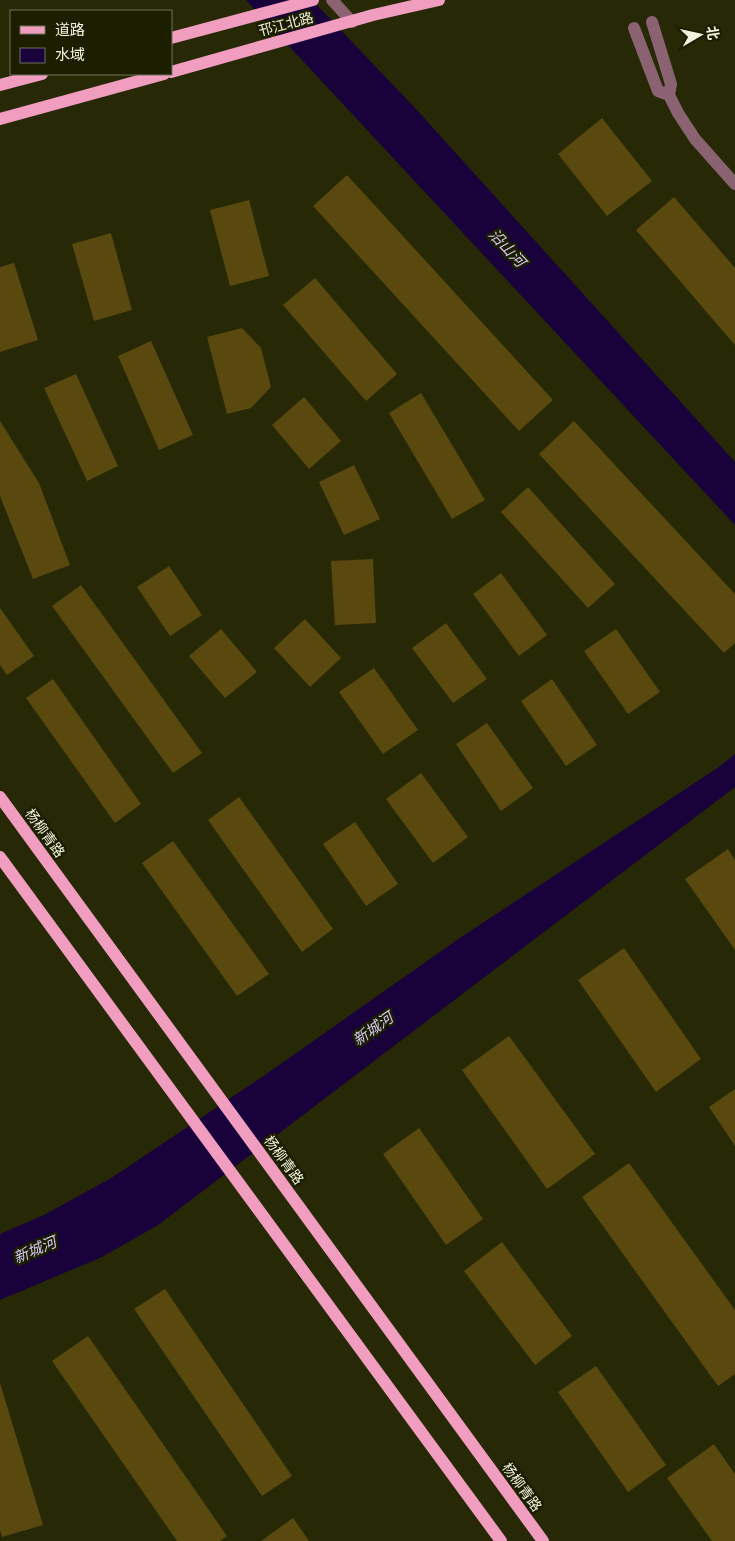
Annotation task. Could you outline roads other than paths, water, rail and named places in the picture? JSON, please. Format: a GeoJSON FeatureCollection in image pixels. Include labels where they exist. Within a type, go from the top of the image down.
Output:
{"type":"FeatureCollection","features":[{"type":"Feature","properties":{"kind":"main road","name":"邗江北路"},"geometry":{"type":"LineString","coordinates":[[172,38],[313,0]]}},
{"type":"Feature","properties":{"kind":"main road","name":"邗江北路"},"geometry":{"type":"LineString","coordinates":[[172,72],[261,46],[438,0]]}},
{"type":"Feature","properties":{"kind":"main road"},"geometry":{"type":"LineString","coordinates":[[0,85],[38,75]]}},
{"type":"Feature","properties":{"kind":"main road"},"geometry":{"type":"LineString","coordinates":[[0,119],[160,75]]}},
{"type":"Feature","properties":{"kind":"main road","name":"杨柳青路"},"geometry":{"type":"LineString","coordinates":[[0,797],[543,1541]]}},
{"type":"Feature","properties":{"kind":"main road"},"geometry":{"type":"LineString","coordinates":[[0,857],[501,1541]]}},
{"type":"Feature","properties":{"kind":"street"},"geometry":{"type":"LineString","coordinates":[[332,0],[352,22]]}},
{"type":"Feature","properties":{"kind":"street"},"geometry":{"type":"LineString","coordinates":[[652,22],[671,84],[669,95],[678,113],[695,139],[735,184]]}},
{"type":"Feature","properties":{"kind":"street"},"geometry":{"type":"LineString","coordinates":[[634,28],[658,91],[669,95]]}},
{"type":"Feature","properties":{"kind":"water","name":"沿山河"},"geometry":{"type":"Polygon","coordinates":[[[246,0],[312,0],[415,108],[735,462],[735,525],[246,0]]]}},
{"type":"Feature","properties":{"kind":"water","name":"新城河"},"geometry":{"type":"Polygon","coordinates":[[[735,754],[735,787],[158,1225],[102,1257],[0,1300],[0,1234],[44,1215],[113,1177],[265,1075],[457,940],[719,767],[735,754]]]}}]}
